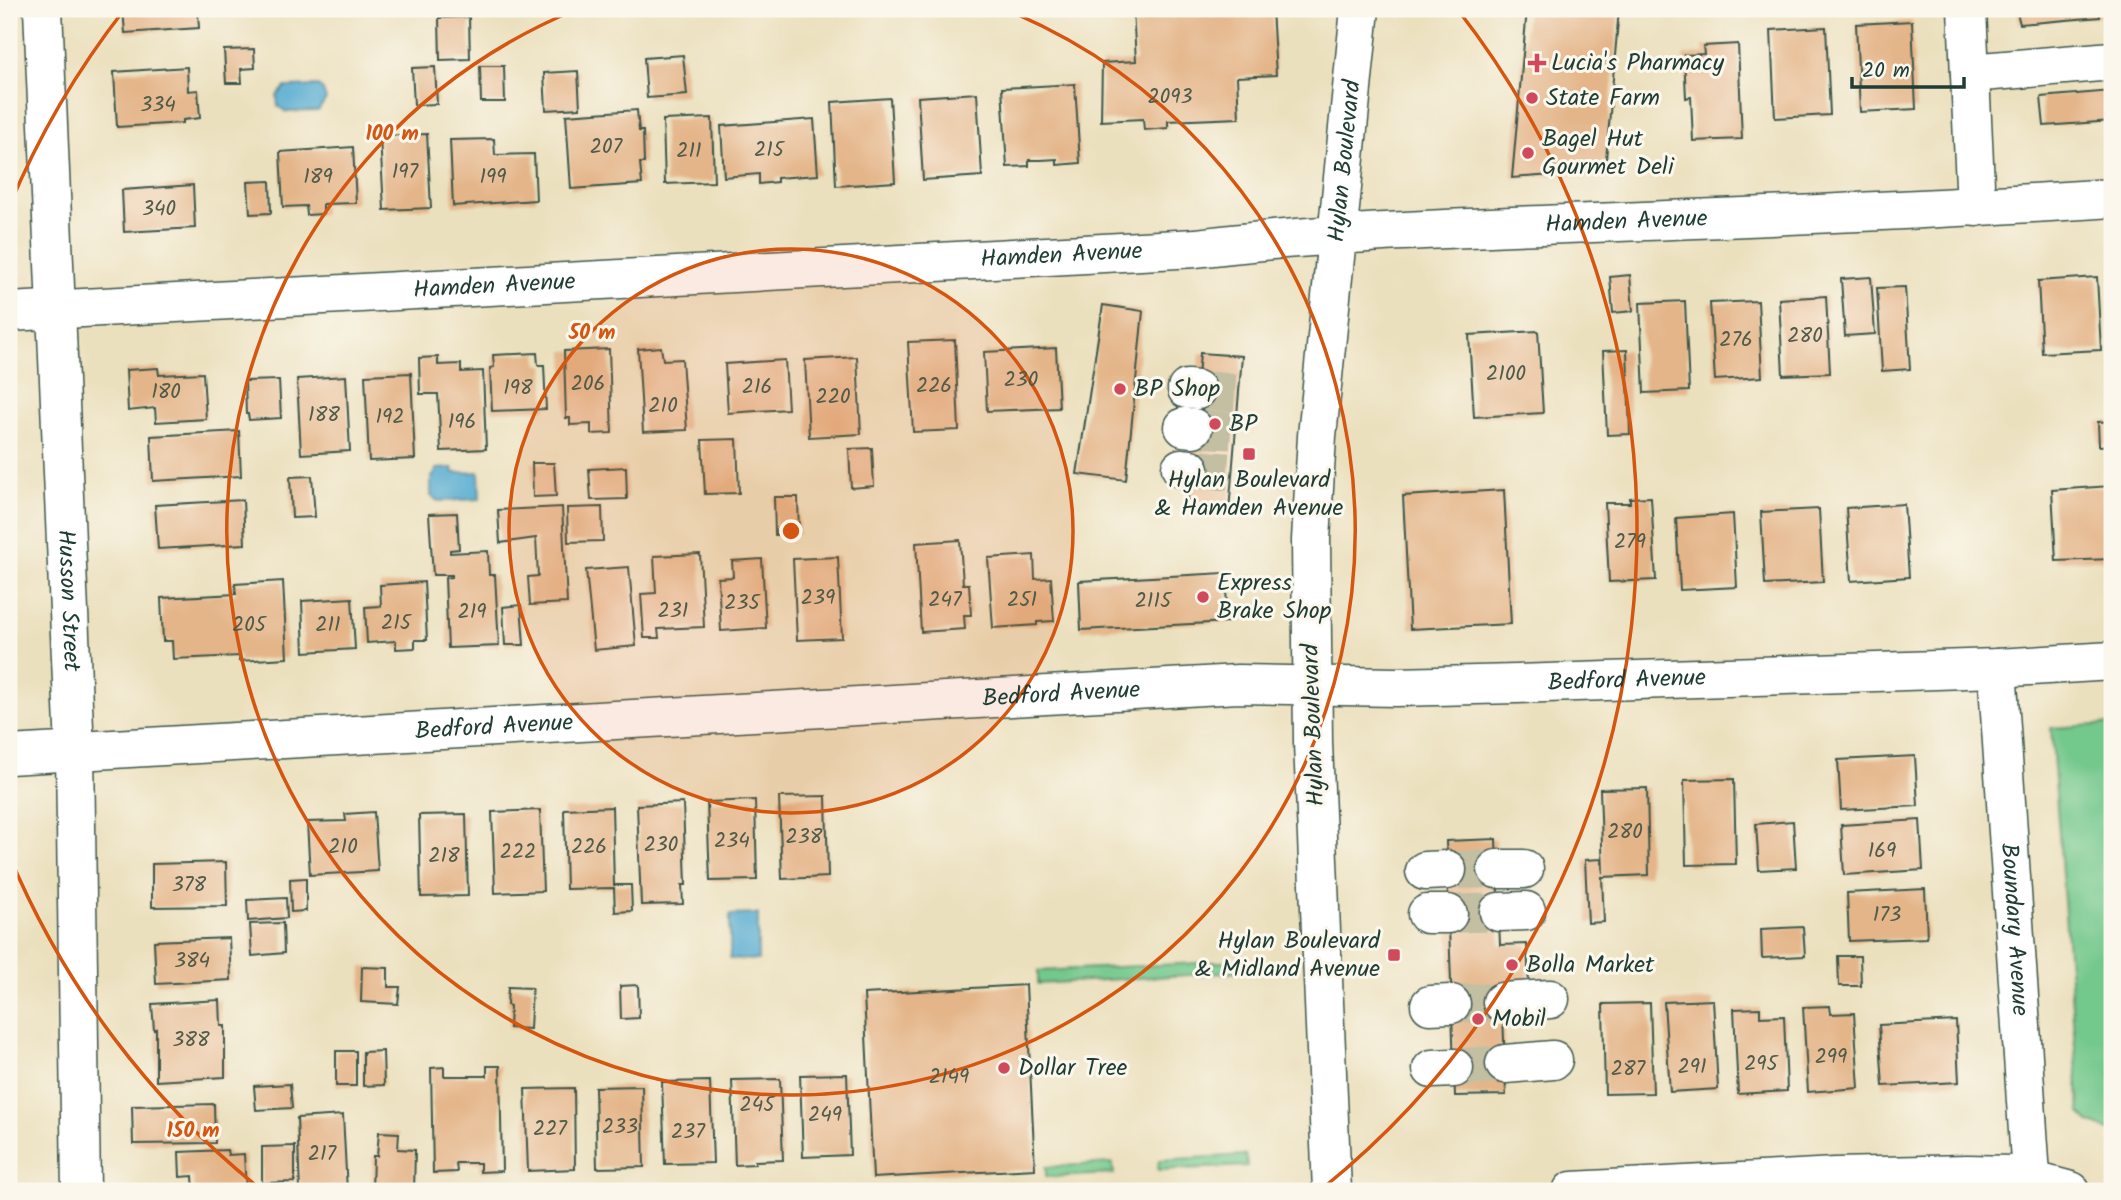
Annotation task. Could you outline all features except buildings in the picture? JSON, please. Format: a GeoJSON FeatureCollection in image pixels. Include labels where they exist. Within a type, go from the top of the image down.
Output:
{"type":"FeatureCollection","features":[{"type":"Feature","properties":{"kind":"street","name":"Husson Street"},"geometry":{"type":"LineString","coordinates":[[43,9],[75,751],[81,1191]]}},
{"type":"Feature","properties":{"kind":"street","name":"Hylan Boulevard"},"geometry":{"type":"LineString","coordinates":[[1332,1191],[1312,685],[1311,540],[1317,436],[1360,9]]}},
{"type":"Feature","properties":{"kind":"street"},"geometry":{"type":"LineString","coordinates":[[1967,9],[1976,207]]}},
{"type":"Feature","properties":{"kind":"street"},"geometry":{"type":"LineString","coordinates":[[1970,74],[2112,61]]}},
{"type":"Feature","properties":{"kind":"street","name":"Hamden Avenue"},"geometry":{"type":"LineString","coordinates":[[9,312],[1196,248],[1441,230],[1976,207],[2112,198]]}},
{"type":"Feature","properties":{"kind":"street","name":"Bedford Avenue"},"geometry":{"type":"LineString","coordinates":[[9,755],[1238,684],[1396,687],[1516,684],[1997,668],[2112,661]]}},
{"type":"Feature","properties":{"kind":"street","name":"Boundary Avenue"},"geometry":{"type":"LineString","coordinates":[[1997,668],[2031,1185]]}},
{"type":"Feature","properties":{"kind":"street"},"geometry":{"type":"LineString","coordinates":[[1502,1002],[1550,999]]}},
{"type":"Feature","properties":{"kind":"street"},"geometry":{"type":"LineString","coordinates":[[1504,1064],[1553,1060]]}},
{"type":"Feature","properties":{"kind":"street"},"geometry":{"type":"LineString","coordinates":[[1572,1191],[1836,1184],[1990,1174],[2031,1185],[2071,1191]]}},
{"type":"Feature","properties":{"kind":"green space"},"geometry":{"type":"Polygon","coordinates":[[[2112,724],[2112,1131],[2089,1122],[2080,1113],[2051,728],[2112,724]]]}},
{"type":"Feature","properties":{"kind":"green space"},"geometry":{"type":"Polygon","coordinates":[[[1238,961],[1239,972],[1038,984],[1038,971],[1238,961]]]}},
{"type":"Feature","properties":{"kind":"green space"},"geometry":{"type":"Polygon","coordinates":[[[1246,1155],[1247,1166],[1158,1170],[1159,1160],[1246,1155]]]}},
{"type":"Feature","properties":{"kind":"green space"},"geometry":{"type":"Polygon","coordinates":[[[1112,1163],[1114,1174],[1046,1177],[1046,1167],[1112,1163]]]}},
{"type":"Feature","properties":{"kind":"water"},"geometry":{"type":"Polygon","coordinates":[[[318,86],[323,90],[326,99],[318,111],[286,112],[278,106],[277,96],[285,87],[318,86]]]}},
{"type":"Feature","properties":{"kind":"water"},"geometry":{"type":"Polygon","coordinates":[[[453,468],[454,473],[479,472],[480,499],[438,501],[431,496],[431,478],[436,469],[453,468]]]}},
{"type":"Feature","properties":{"kind":"water"},"geometry":{"type":"Polygon","coordinates":[[[758,914],[758,960],[730,959],[730,915],[758,914]]]}},
{"type":"Feature","properties":{"kind":"tunnel"},"geometry":{"type":"LineString","coordinates":[[1197,390],[1240,393]]}},
{"type":"Feature","properties":{"kind":"tunnel"},"geometry":{"type":"LineString","coordinates":[[1193,428],[1237,431]]}},
{"type":"Feature","properties":{"kind":"tunnel"},"geometry":{"type":"LineString","coordinates":[[1190,469],[1233,472]]}},
{"type":"Feature","properties":{"kind":"tunnel"},"geometry":{"type":"LineString","coordinates":[[1447,870],[1497,869]]}},
{"type":"Feature","properties":{"kind":"tunnel"},"geometry":{"type":"LineString","coordinates":[[1448,914],[1499,912]]}},
{"type":"Feature","properties":{"kind":"tunnel"},"geometry":{"type":"LineString","coordinates":[[1451,1004],[1502,1002]]}},
{"type":"Feature","properties":{"kind":"tunnel"},"geometry":{"type":"LineString","coordinates":[[1454,1068],[1505,1064]]}},
{"type":"Feature","properties":{"kind":"place","name":"Lucia's Pharmacy"},"geometry":{"type":"Point","coordinates":[1537,63]}},
{"type":"Feature","properties":{"kind":"place","name":"State Farm"},"geometry":{"type":"Point","coordinates":[1532,98]}},
{"type":"Feature","properties":{"kind":"place","name":"Bagel Hut Gourmet Deli"},"geometry":{"type":"Point","coordinates":[1528,153]}},
{"type":"Feature","properties":{"kind":"place","name":"BP Shop"},"geometry":{"type":"Point","coordinates":[1120,389]}},
{"type":"Feature","properties":{"kind":"place","name":"BP"},"geometry":{"type":"Point","coordinates":[1215,424]}},
{"type":"Feature","properties":{"kind":"place","name":"Hylan Boulevard & Hamden Avenue"},"geometry":{"type":"Point","coordinates":[1249,454]}},
{"type":"Feature","properties":{"kind":"place","name":"Express Brake Shop"},"geometry":{"type":"Point","coordinates":[1203,597]}},
{"type":"Feature","properties":{"kind":"place","name":"Hylan Boulevard & Midland Avenue"},"geometry":{"type":"Point","coordinates":[1394,955]}},
{"type":"Feature","properties":{"kind":"place","name":"Bolla Market"},"geometry":{"type":"Point","coordinates":[1512,965]}},
{"type":"Feature","properties":{"kind":"place","name":"Mobil"},"geometry":{"type":"Point","coordinates":[1478,1019]}},
{"type":"Feature","properties":{"kind":"place","name":"Dollar Tree"},"geometry":{"type":"Point","coordinates":[1004,1068]}}]}
